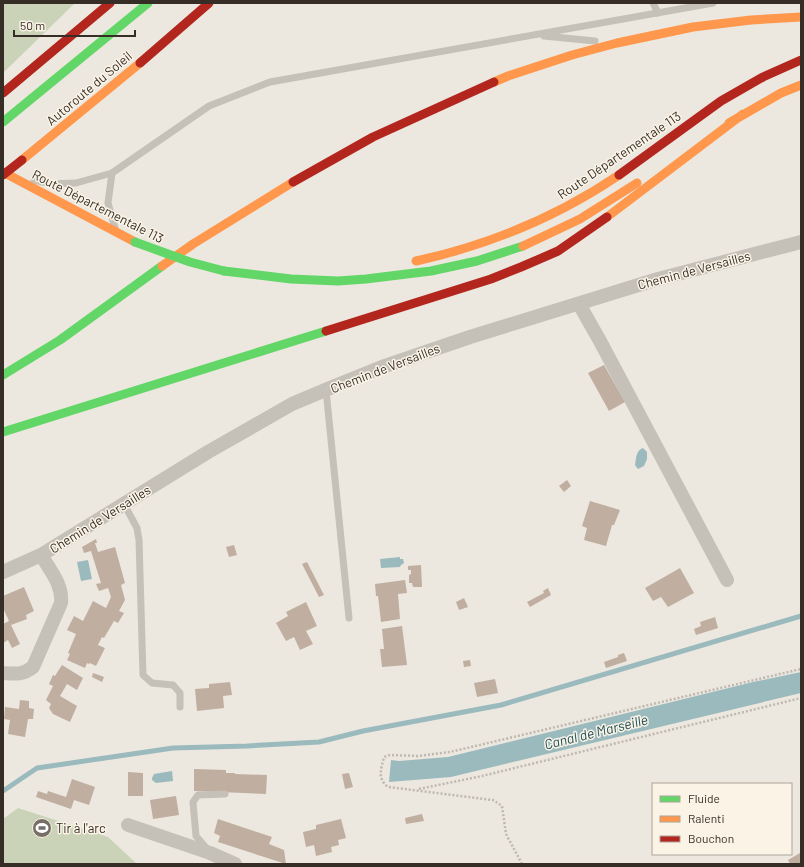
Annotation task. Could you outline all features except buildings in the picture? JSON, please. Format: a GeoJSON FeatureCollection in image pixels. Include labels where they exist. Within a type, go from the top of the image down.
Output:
{"type":"FeatureCollection","features":[{"type":"Feature","properties":{"kind":"main road"},"geometry":{"type":"LineString","coordinates":[[3,93],[110,3]]}},
{"type":"Feature","properties":{"kind":"main road","name":"Autoroute du Soleil"},"geometry":{"type":"LineString","coordinates":[[3,122],[148,3]]}},
{"type":"Feature","properties":{"kind":"main road","name":"Autoroute du Soleil"},"geometry":{"type":"LineString","coordinates":[[3,175],[119,81],[209,3]]}},
{"type":"Feature","properties":{"kind":"main road"},"geometry":{"type":"LineString","coordinates":[[3,375],[60,340],[193,244],[277,191],[373,137],[446,103],[508,76],[572,55],[617,43],[693,27],[751,20],[801,17]]}},
{"type":"Feature","properties":{"kind":"main road","name":"Route Départementale 113"},"geometry":{"type":"LineString","coordinates":[[410,261],[468,248],[522,229],[558,211],[587,195],[640,160],[725,98],[763,77],[801,60]]}},
{"type":"Feature","properties":{"kind":"main road","name":"Route Départementale 113"},"geometry":{"type":"LineString","coordinates":[[3,172],[135,242],[170,257],[224,271],[299,280],[338,281],[366,279],[431,271],[478,261],[522,246],[580,219],[743,114],[801,85]]}},
{"type":"Feature","properties":{"kind":"main road"},"geometry":{"type":"LineString","coordinates":[[3,432],[491,279],[521,267],[558,250],[597,225],[743,114]]}},
{"type":"Feature","properties":{"kind":"main road","name":"Route Départementale 113"},"geometry":{"type":"LineString","coordinates":[[252,274],[320,271]]}},
{"type":"Feature","properties":{"kind":"street","name":"Chemin de Versailles"},"geometry":{"type":"LineString","coordinates":[[3,572],[41,555],[208,452],[292,404],[382,367],[448,344],[658,279],[801,242]]}},
{"type":"Feature","properties":{"kind":"street"},"geometry":{"type":"LineString","coordinates":[[579,304],[727,580]]}},
{"type":"Feature","properties":{"kind":"street"},"geometry":{"type":"LineString","coordinates":[[3,673],[18,674],[27,672],[33,667],[61,603],[62,595],[59,585],[41,555]]}},
{"type":"Feature","properties":{"kind":"street"},"geometry":{"type":"LineString","coordinates":[[128,825],[210,853],[235,864]]}},
{"type":"Feature","properties":{"kind":"lane"},"geometry":{"type":"LineString","coordinates":[[653,3],[658,13]]}},
{"type":"Feature","properties":{"kind":"lane"},"geometry":{"type":"LineString","coordinates":[[14,177],[51,184],[64,184],[76,183],[112,173],[209,106],[270,82],[713,3]]}},
{"type":"Feature","properties":{"kind":"lane"},"geometry":{"type":"LineString","coordinates":[[533,35],[617,43]]}},
{"type":"Feature","properties":{"kind":"lane"},"geometry":{"type":"LineString","coordinates":[[112,173],[108,203],[116,232]]}},
{"type":"Feature","properties":{"kind":"lane"},"geometry":{"type":"LineString","coordinates":[[326,390],[349,618]]}},
{"type":"Feature","properties":{"kind":"lane"},"geometry":{"type":"LineString","coordinates":[[124,504],[137,528],[139,540],[143,675],[152,683],[173,684],[180,693],[180,707]]}},
{"type":"Feature","properties":{"kind":"lane"},"geometry":{"type":"LineString","coordinates":[[210,853],[196,836],[193,802],[198,796],[225,794]]}},
{"type":"Feature","properties":{"kind":"path"},"geometry":{"type":"LineString","coordinates":[[522,864],[506,834],[502,806],[493,800],[388,787],[383,783],[380,776],[384,757],[390,755],[419,756],[450,752],[801,669]]}},
{"type":"Feature","properties":{"kind":"path"},"geometry":{"type":"LineString","coordinates":[[417,790],[482,776],[801,698]]}},
{"type":"Feature","properties":{"kind":"green space"},"geometry":{"type":"Polygon","coordinates":[[[3,3],[75,3],[3,73],[3,3]]]}},
{"type":"Feature","properties":{"kind":"green space","name":"Tir à l'arc"},"geometry":{"type":"Polygon","coordinates":[[[18,808],[108,837],[137,864],[3,864],[3,819],[18,808]]]}},
{"type":"Feature","properties":{"kind":"water"},"geometry":{"type":"Polygon","coordinates":[[[643,448],[647,452],[647,459],[644,466],[638,469],[635,465],[636,458],[639,451],[643,448]]]}},
{"type":"Feature","properties":{"kind":"water"},"geometry":{"type":"Polygon","coordinates":[[[400,557],[400,559],[403,559],[404,563],[400,567],[381,568],[380,559],[400,557]]]}},
{"type":"Feature","properties":{"kind":"water"},"geometry":{"type":"Polygon","coordinates":[[[88,560],[92,579],[81,581],[77,562],[88,560]]]}},
{"type":"Feature","properties":{"kind":"water","name":"Canal de Marseille"},"geometry":{"type":"Polygon","coordinates":[[[801,672],[801,693],[451,777],[389,782],[391,760],[399,761],[448,757],[753,682],[801,672]]]}},
{"type":"Feature","properties":{"kind":"water"},"geometry":{"type":"Polygon","coordinates":[[[172,771],[173,781],[156,783],[152,780],[154,774],[172,771]]]}},
{"type":"Feature","properties":{"kind":"waterway"},"geometry":{"type":"LineString","coordinates":[[3,791],[37,768],[173,748],[319,742],[363,731],[501,705],[801,616]]}},
{"type":"Feature","properties":{"kind":"traffic: fast"},"geometry":{"type":"LineString","coordinates":[[3,122],[148,3]]}},
{"type":"Feature","properties":{"kind":"traffic: fast"},"geometry":{"type":"LineString","coordinates":[[135,242],[190,262],[224,271]]}},
{"type":"Feature","properties":{"kind":"traffic: fast"},"geometry":{"type":"LineString","coordinates":[[224,271],[291,279],[338,281],[366,279],[431,271],[477,261],[523,246]]}},
{"type":"Feature","properties":{"kind":"traffic: fast"},"geometry":{"type":"LineString","coordinates":[[3,375],[60,340],[162,266]]}},
{"type":"Feature","properties":{"kind":"traffic: fast"},"geometry":{"type":"LineString","coordinates":[[3,432],[326,331]]}},
{"type":"Feature","properties":{"kind":"traffic: slow"},"geometry":{"type":"LineString","coordinates":[[494,82],[572,55],[617,43],[693,27],[751,20],[801,17]]}},
{"type":"Feature","properties":{"kind":"traffic: slow"},"geometry":{"type":"LineString","coordinates":[[22,160],[140,63]]}},
{"type":"Feature","properties":{"kind":"traffic: slow"},"geometry":{"type":"LineString","coordinates":[[729,123],[781,93],[801,85]]}},
{"type":"Feature","properties":{"kind":"traffic: slow"},"geometry":{"type":"LineString","coordinates":[[607,217],[743,114]]}},
{"type":"Feature","properties":{"kind":"traffic: slow"},"geometry":{"type":"LineString","coordinates":[[3,172],[135,242]]}},
{"type":"Feature","properties":{"kind":"traffic: slow"},"geometry":{"type":"LineString","coordinates":[[416,261],[470,247],[522,228],[571,204],[619,175]]}},
{"type":"Feature","properties":{"kind":"traffic: slow"},"geometry":{"type":"LineString","coordinates":[[162,266],[193,244],[293,182]]}},
{"type":"Feature","properties":{"kind":"traffic: slow"},"geometry":{"type":"LineString","coordinates":[[523,246],[580,219],[637,183]]}},
{"type":"Feature","properties":{"kind":"traffic: jam"},"geometry":{"type":"LineString","coordinates":[[3,93],[110,3]]}},
{"type":"Feature","properties":{"kind":"traffic: jam"},"geometry":{"type":"LineString","coordinates":[[140,63],[209,3]]}},
{"type":"Feature","properties":{"kind":"traffic: jam"},"geometry":{"type":"LineString","coordinates":[[619,175],[721,101],[763,77],[801,60]]}},
{"type":"Feature","properties":{"kind":"traffic: jam"},"geometry":{"type":"LineString","coordinates":[[293,182],[373,137],[494,82]]}},
{"type":"Feature","properties":{"kind":"traffic: jam"},"geometry":{"type":"LineString","coordinates":[[3,175],[22,160]]}},
{"type":"Feature","properties":{"kind":"traffic: jam"},"geometry":{"type":"LineString","coordinates":[[326,331],[491,279],[521,267],[558,251],[607,217]]}},
{"type":"Feature","properties":{"kind":"place","name":"Tir à l'arc"},"geometry":{"type":"Point","coordinates":[42,828]}}]}
